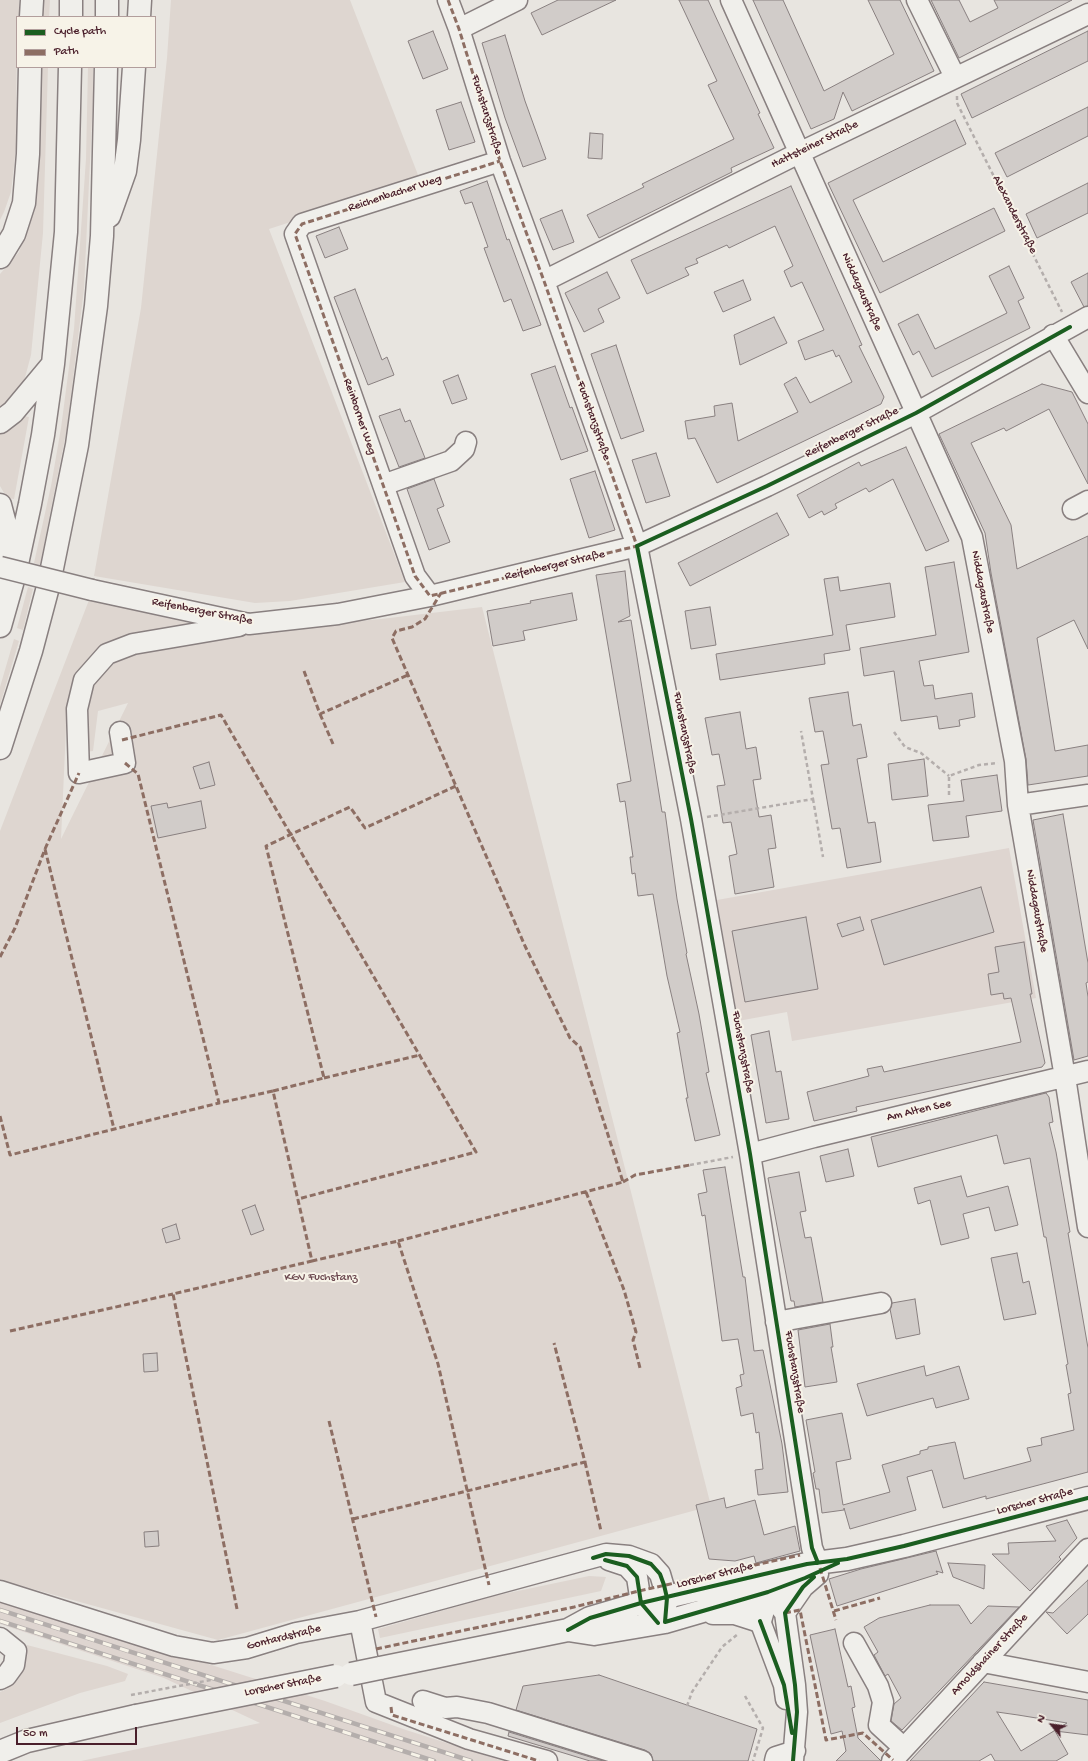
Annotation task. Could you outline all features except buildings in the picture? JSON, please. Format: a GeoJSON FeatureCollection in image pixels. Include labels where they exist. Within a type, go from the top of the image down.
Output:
{"type":"FeatureCollection","features":[{"type":"Feature","properties":{"kind":"main road"},"geometry":{"type":"LineString","coordinates":[[23,0],[23,16]]}},
{"type":"Feature","properties":{"kind":"main road"},"geometry":{"type":"LineString","coordinates":[[31,16],[32,0]]}},
{"type":"Feature","properties":{"kind":"main road"},"geometry":{"type":"LineString","coordinates":[[71,0],[71,16]]}},
{"type":"Feature","properties":{"kind":"main road"},"geometry":{"type":"LineString","coordinates":[[107,0],[107,16]]}},
{"type":"Feature","properties":{"kind":"main road"},"geometry":{"type":"LineString","coordinates":[[139,16],[140,0]]}},
{"type":"Feature","properties":{"kind":"main road"},"geometry":{"type":"LineString","coordinates":[[0,233],[15,201],[18,178],[22,68]]}},
{"type":"Feature","properties":{"kind":"main road"},"geometry":{"type":"LineString","coordinates":[[0,257],[14,234],[24,203],[28,154],[30,68]]}},
{"type":"Feature","properties":{"kind":"main road"},"geometry":{"type":"LineString","coordinates":[[0,626],[15,574],[30,504],[43,435],[53,364],[66,232],[70,68]]}},
{"type":"Feature","properties":{"kind":"main road"},"geometry":{"type":"LineString","coordinates":[[0,748],[31,650],[64,514],[88,376],[102,236],[106,68]]}},
{"type":"Feature","properties":{"kind":"main road"},"geometry":{"type":"LineString","coordinates":[[102,236],[125,171],[130,140],[134,68]]}},
{"type":"Feature","properties":{"kind":"main road"},"geometry":{"type":"LineString","coordinates":[[0,422],[12,412],[53,364]]}},
{"type":"Feature","properties":{"kind":"main road"},"geometry":{"type":"LineString","coordinates":[[0,505],[5,524],[0,596]]}},
{"type":"Feature","properties":{"kind":"main road","name":"Lorscher Straße"},"geometry":{"type":"LineString","coordinates":[[568,1630],[594,1634],[661,1623],[768,1592],[820,1567],[847,1559],[904,1546],[1088,1498]]}},
{"type":"Feature","properties":{"kind":"main road"},"geometry":{"type":"LineString","coordinates":[[696,1613],[735,1613],[760,1621],[768,1592],[780,1577],[796,1567]]}},
{"type":"Feature","properties":{"kind":"main road","name":"Lorscher Straße"},"geometry":{"type":"LineString","coordinates":[[0,1752],[27,1741],[136,1716],[568,1630],[590,1618],[641,1603],[796,1567],[820,1567]]}},
{"type":"Feature","properties":{"kind":"street","name":"Fuchstanzstraße"},"geometry":{"type":"LineString","coordinates":[[448,0],[459,29],[500,161],[544,281],[637,546],[691,819],[750,1154],[812,1548],[820,1567]]}},
{"type":"Feature","properties":{"kind":"street"},"geometry":{"type":"LineString","coordinates":[[459,29],[517,0]]}},
{"type":"Feature","properties":{"kind":"street","name":"Niddagaustraße"},"geometry":{"type":"LineString","coordinates":[[731,0],[972,537],[1015,761],[1018,805],[1065,1077],[1088,1227]]}},
{"type":"Feature","properties":{"kind":"street"},"geometry":{"type":"LineString","coordinates":[[917,0],[955,77]]}},
{"type":"Feature","properties":{"kind":"street","name":"Hattsteiner Straße"},"geometry":{"type":"LineString","coordinates":[[544,281],[799,153],[1088,14]]}},
{"type":"Feature","properties":{"kind":"street","name":"Reichenbacher Weg"},"geometry":{"type":"LineString","coordinates":[[295,234],[302,224],[500,161]]}},
{"type":"Feature","properties":{"kind":"street","name":"Reinborner Weg"},"geometry":{"type":"LineString","coordinates":[[295,234],[415,576],[430,596]]}},
{"type":"Feature","properties":{"kind":"street","name":"Reifenberger Straße"},"geometry":{"type":"LineString","coordinates":[[0,567],[92,590],[249,624],[338,614],[430,596],[637,546],[767,486],[916,413],[1088,317]]}},
{"type":"Feature","properties":{"kind":"street"},"geometry":{"type":"LineString","coordinates":[[1062,331],[1088,393]]}},
{"type":"Feature","properties":{"kind":"street"},"geometry":{"type":"LineString","coordinates":[[383,485],[451,461],[464,449],[466,442]]}},
{"type":"Feature","properties":{"kind":"street"},"geometry":{"type":"LineString","coordinates":[[120,732],[125,763],[79,773],[77,710],[84,680],[107,654],[134,644],[249,624]]}},
{"type":"Feature","properties":{"kind":"street"},"geometry":{"type":"LineString","coordinates":[[1018,805],[1088,795]]}},
{"type":"Feature","properties":{"kind":"street","name":"Am Alten See"},"geometry":{"type":"LineString","coordinates":[[750,1154],[821,1135],[1088,1071]]}},
{"type":"Feature","properties":{"kind":"street"},"geometry":{"type":"LineString","coordinates":[[776,1322],[880,1303]]}},
{"type":"Feature","properties":{"kind":"street","name":"Arnoldshainer Straße"},"geometry":{"type":"LineString","coordinates":[[898,1754],[1088,1549]]}},
{"type":"Feature","properties":{"kind":"street","name":"Gontardstraße"},"geometry":{"type":"LineString","coordinates":[[0,1591],[174,1646],[213,1653],[247,1648],[296,1633],[360,1621],[606,1554],[629,1556],[651,1564],[660,1574],[667,1598],[661,1623]]}},
{"type":"Feature","properties":{"kind":"street","name":"Gontardstraße"},"geometry":{"type":"LineString","coordinates":[[593,1558],[614,1561],[627,1566],[637,1577],[641,1603]]}},
{"type":"Feature","properties":{"kind":"street"},"geometry":{"type":"LineString","coordinates":[[785,1613],[803,1587],[820,1567]]}},
{"type":"Feature","properties":{"kind":"street"},"geometry":{"type":"LineString","coordinates":[[735,1581],[754,1583],[768,1592],[785,1613],[795,1685],[797,1712],[794,1756]]}},
{"type":"Feature","properties":{"kind":"street"},"geometry":{"type":"LineString","coordinates":[[641,1603],[661,1623]]}},
{"type":"Feature","properties":{"kind":"street"},"geometry":{"type":"LineString","coordinates":[[360,1621],[376,1702],[469,1738],[547,1761]]}},
{"type":"Feature","properties":{"kind":"street"},"geometry":{"type":"LineString","coordinates":[[760,1621],[784,1685],[794,1756]]}},
{"type":"Feature","properties":{"kind":"street"},"geometry":{"type":"LineString","coordinates":[[1006,1637],[1014,1668]]}},
{"type":"Feature","properties":{"kind":"street"},"geometry":{"type":"LineString","coordinates":[[0,1638],[16,1651],[14,1665],[6,1676],[0,1679]]}},
{"type":"Feature","properties":{"kind":"street"},"geometry":{"type":"LineString","coordinates":[[854,1643],[878,1686],[883,1702],[879,1725],[898,1754]]}},
{"type":"Feature","properties":{"kind":"street"},"geometry":{"type":"LineString","coordinates":[[983,1662],[1088,1682]]}},
{"type":"Feature","properties":{"kind":"street"},"geometry":{"type":"LineString","coordinates":[[423,1701],[445,1708],[457,1707],[488,1713],[642,1761]]}},
{"type":"Feature","properties":{"kind":"street"},"geometry":{"type":"LineString","coordinates":[[775,1761],[776,1757],[794,1756]]}},
{"type":"Feature","properties":{"kind":"path"},"geometry":{"type":"LineString","coordinates":[[801,731],[823,857]]}},
{"type":"Feature","properties":{"kind":"path"},"geometry":{"type":"LineString","coordinates":[[894,732],[905,747],[921,753],[949,776]]}},
{"type":"Feature","properties":{"kind":"path"},"geometry":{"type":"LineString","coordinates":[[949,776],[979,766],[1015,761]]}},
{"type":"Feature","properties":{"kind":"path"},"geometry":{"type":"LineString","coordinates":[[949,776],[949,795]]}},
{"type":"Feature","properties":{"kind":"path"},"geometry":{"type":"LineString","coordinates":[[691,819],[813,799]]}},
{"type":"Feature","properties":{"kind":"path"},"geometry":{"type":"LineString","coordinates":[[690,1165],[750,1154]]}},
{"type":"Feature","properties":{"kind":"path"},"geometry":{"type":"LineString","coordinates":[[687,1706],[692,1692],[722,1647]]}},
{"type":"Feature","properties":{"kind":"path"},"geometry":{"type":"LineString","coordinates":[[745,1696],[763,1728],[753,1761]]}},
{"type":"Feature","properties":{"kind":"shaded area"},"geometry":{"type":"Polygon","coordinates":[[[1009,848],[1036,998],[792,1041],[787,1012],[738,1021],[717,900],[1009,848]]]}},
{"type":"Feature","properties":{"kind":"shaded area"},"geometry":{"type":"Polygon","coordinates":[[[0,1598],[325,1701],[406,1730],[503,1761],[81,1761],[260,1723],[164,1678],[0,1624],[0,1598]]]}},
{"type":"Feature","properties":{"kind":"green space"},"geometry":{"type":"Polygon","coordinates":[[[0,0],[19,0],[19,16],[16,16],[16,148],[11,192],[0,220],[0,0]]]}},
{"type":"Feature","properties":{"kind":"green space"},"geometry":{"type":"Polygon","coordinates":[[[41,0],[50,0],[49,16],[41,16],[41,0]]]}},
{"type":"Feature","properties":{"kind":"green space"},"geometry":{"type":"Polygon","coordinates":[[[171,0],[350,0],[420,180],[269,229],[405,582],[290,601],[255,603],[94,576],[141,308],[167,58],[171,0]]]}},
{"type":"Feature","properties":{"kind":"green space"},"geometry":{"type":"Polygon","coordinates":[[[40,68],[48,68],[43,233],[31,355],[23,385],[0,412],[0,274],[19,252],[26,231],[40,68]]]}},
{"type":"Feature","properties":{"kind":"green space"},"geometry":{"type":"Polygon","coordinates":[[[88,68],[93,68],[93,98],[84,289],[67,428],[40,565],[34,563],[51,486],[61,428],[74,329],[86,159],[88,68]]]}},
{"type":"Feature","properties":{"kind":"green space"},"geometry":{"type":"Polygon","coordinates":[[[23,416],[29,417],[14,499],[7,498],[0,486],[0,434],[6,432],[23,416]]]}},
{"type":"Feature","properties":{"kind":"green space"},"geometry":{"type":"Polygon","coordinates":[[[28,587],[33,589],[23,630],[17,628],[28,587]]]}},
{"type":"Feature","properties":{"kind":"green space","name":"KGV Fuchstanz"},"geometry":{"type":"Polygon","coordinates":[[[89,600],[202,626],[166,628],[106,644],[81,674],[67,706],[61,839],[128,703],[98,711],[93,751],[85,752],[84,722],[91,688],[109,666],[135,650],[252,630],[381,619],[482,607],[711,1506],[218,1640],[0,1580],[0,831],[89,600]]]}},
{"type":"Feature","properties":{"kind":"green space"},"geometry":{"type":"Polygon","coordinates":[[[14,639],[19,641],[0,705],[0,687],[14,639]]]}},
{"type":"Feature","properties":{"kind":"green space"},"geometry":{"type":"Polygon","coordinates":[[[589,1576],[606,1577],[601,1591],[380,1638],[378,1629],[494,1596],[589,1576]]]}},
{"type":"Feature","properties":{"kind":"green space"},"geometry":{"type":"Polygon","coordinates":[[[27,1645],[107,1666],[128,1674],[125,1681],[80,1693],[0,1723],[0,1692],[7,1689],[14,1678],[23,1660],[27,1645]]]}},
{"type":"Feature","properties":{"kind":"railway"},"geometry":{"type":"LineString","coordinates":[[0,1610],[471,1761]]}},
{"type":"Feature","properties":{"kind":"railway"},"geometry":{"type":"LineString","coordinates":[[0,1621],[434,1761]]}},
{"type":"Feature","properties":{"kind":"marked path"},"geometry":{"type":"LineString","coordinates":[[448,0],[459,29],[500,161],[544,281],[637,546],[430,596],[415,576],[295,234],[302,224],[500,161]]}},
{"type":"Feature","properties":{"kind":"marked path"},"geometry":{"type":"LineString","coordinates":[[398,1241],[623,1182],[580,1047],[570,1038],[525,946],[392,638],[396,631],[412,627],[425,619],[441,593]]}},
{"type":"Feature","properties":{"kind":"marked path"},"geometry":{"type":"LineString","coordinates":[[304,671],[320,714],[408,675]]}},
{"type":"Feature","properties":{"kind":"marked path"},"geometry":{"type":"LineString","coordinates":[[320,714],[333,744]]}},
{"type":"Feature","properties":{"kind":"marked path"},"geometry":{"type":"LineString","coordinates":[[122,740],[221,715],[476,1152],[298,1199]]}},
{"type":"Feature","properties":{"kind":"marked path"},"geometry":{"type":"LineString","coordinates":[[125,763],[138,774],[219,1103],[273,1091],[312,1261],[398,1241],[438,1364],[489,1585]]}},
{"type":"Feature","properties":{"kind":"marked path"},"geometry":{"type":"LineString","coordinates":[[0,957],[15,928],[45,849],[79,773]]}},
{"type":"Feature","properties":{"kind":"marked path"},"geometry":{"type":"LineString","coordinates":[[273,1091],[324,1078],[266,846],[350,807],[365,828],[456,786]]}},
{"type":"Feature","properties":{"kind":"marked path"},"geometry":{"type":"LineString","coordinates":[[45,849],[114,1129]]}},
{"type":"Feature","properties":{"kind":"marked path"},"geometry":{"type":"LineString","coordinates":[[324,1078],[420,1055]]}},
{"type":"Feature","properties":{"kind":"marked path"},"geometry":{"type":"LineString","coordinates":[[0,1116],[10,1155],[219,1103]]}},
{"type":"Feature","properties":{"kind":"marked path"},"geometry":{"type":"LineString","coordinates":[[623,1182],[635,1175],[690,1165]]}},
{"type":"Feature","properties":{"kind":"marked path"},"geometry":{"type":"LineString","coordinates":[[586,1192],[624,1290],[636,1332],[633,1340],[640,1368]]}},
{"type":"Feature","properties":{"kind":"marked path"},"geometry":{"type":"LineString","coordinates":[[237,1609],[173,1294],[312,1261]]}},
{"type":"Feature","properties":{"kind":"marked path"},"geometry":{"type":"LineString","coordinates":[[10,1331],[173,1294]]}},
{"type":"Feature","properties":{"kind":"marked path"},"geometry":{"type":"LineString","coordinates":[[353,1519],[585,1462],[554,1343]]}},
{"type":"Feature","properties":{"kind":"marked path"},"geometry":{"type":"LineString","coordinates":[[329,1421],[376,1617]]}},
{"type":"Feature","properties":{"kind":"marked path"},"geometry":{"type":"LineString","coordinates":[[585,1462],[601,1531]]}},
{"type":"Feature","properties":{"kind":"marked path"},"geometry":{"type":"LineString","coordinates":[[376,1649],[574,1607],[800,1555]]}},
{"type":"Feature","properties":{"kind":"marked path"},"geometry":{"type":"LineString","coordinates":[[820,1568],[836,1620]]}},
{"type":"Feature","properties":{"kind":"marked path"},"geometry":{"type":"LineString","coordinates":[[834,1611],[880,1598]]}},
{"type":"Feature","properties":{"kind":"marked path"},"geometry":{"type":"LineString","coordinates":[[785,1613],[800,1610],[826,1740],[863,1733],[893,1760]]}},
{"type":"Feature","properties":{"kind":"marked path"},"geometry":{"type":"LineString","coordinates":[[391,1707],[392,1715],[539,1761]]}},
{"type":"Feature","properties":{"kind":"cycle path"},"geometry":{"type":"LineString","coordinates":[[818,1563],[812,1548],[750,1154],[691,819],[637,546],[767,486],[916,413],[1070,327]]}},
{"type":"Feature","properties":{"kind":"cycle path"},"geometry":{"type":"LineString","coordinates":[[568,1630],[590,1618],[641,1603],[807,1564],[847,1559],[904,1546],[1088,1498]]}},
{"type":"Feature","properties":{"kind":"cycle path"},"geometry":{"type":"LineString","coordinates":[[593,1558],[606,1554],[629,1556],[651,1564],[660,1574],[664,1585],[667,1598],[665,1622],[768,1592],[805,1578],[838,1563]]}},
{"type":"Feature","properties":{"kind":"cycle path"},"geometry":{"type":"LineString","coordinates":[[605,1560],[627,1566],[637,1577],[641,1603],[658,1623]]}},
{"type":"Feature","properties":{"kind":"cycle path"},"geometry":{"type":"LineString","coordinates":[[793,1761],[797,1712],[795,1685],[785,1613],[803,1587],[814,1577]]}},
{"type":"Feature","properties":{"kind":"cycle path"},"geometry":{"type":"LineString","coordinates":[[760,1621],[784,1685],[792,1733]]}}]}
